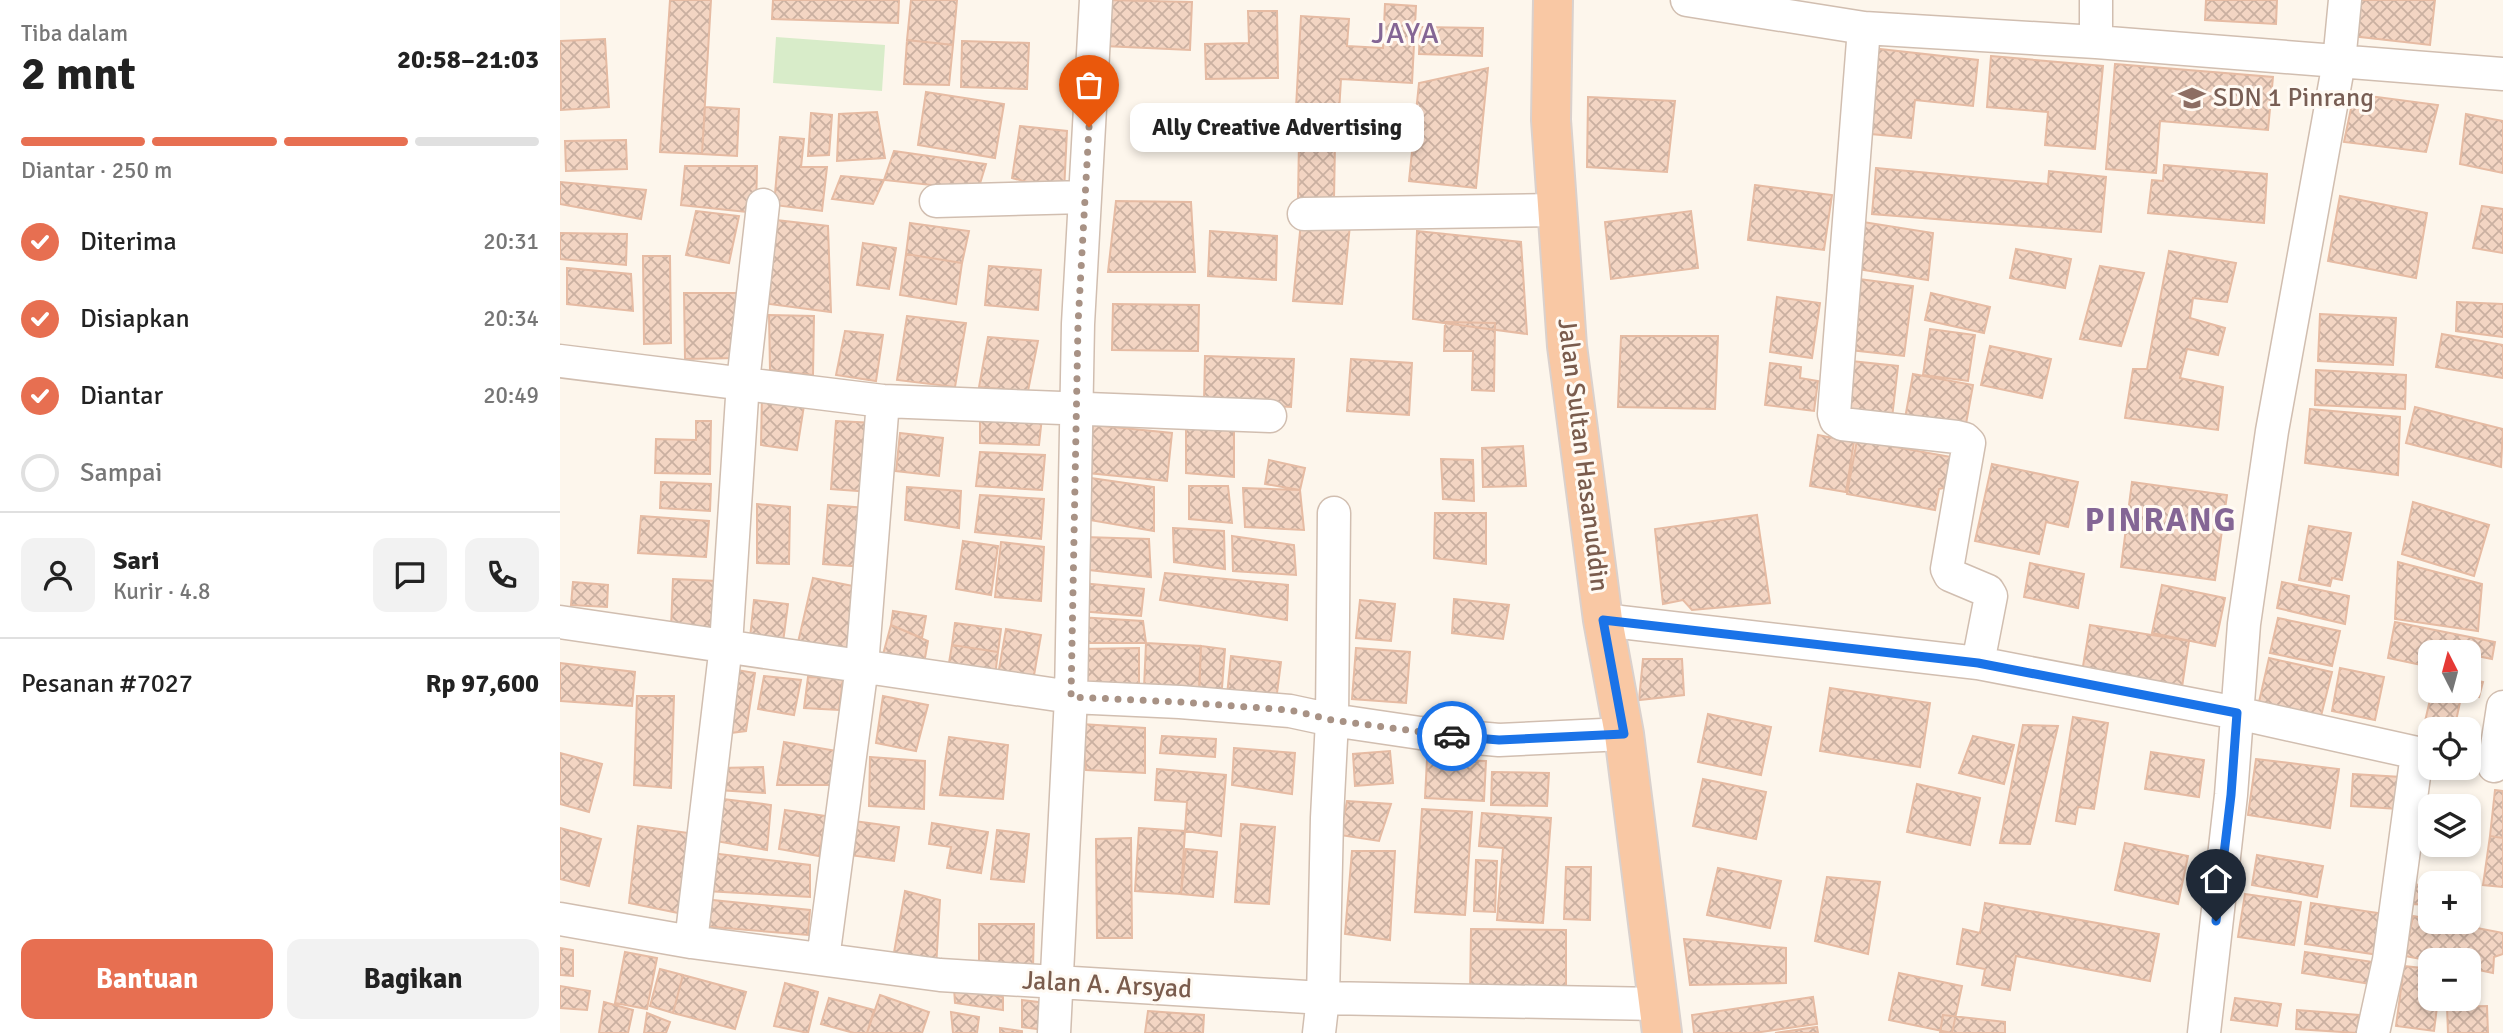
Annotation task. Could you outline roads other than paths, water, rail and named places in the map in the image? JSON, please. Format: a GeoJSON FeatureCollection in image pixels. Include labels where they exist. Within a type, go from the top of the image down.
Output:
{"type":"FeatureCollection","features":[{"type":"Feature","properties":{"kind":"highway","name":"Jalan Sultan Hasanuddin"},"geometry":{"type":"LineString","coordinates":[[1553,0],[1551,120],[1567,346],[1603,620],[1624,734],[1660,1018]]}},
{"type":"Feature","properties":{"kind":"street"},"geometry":{"type":"LineString","coordinates":[[1054,1033],[1071,697],[1078,324],[1096,0]]}},
{"type":"Feature","properties":{"kind":"street"},"geometry":{"type":"LineString","coordinates":[[1687,0],[1864,27],[2503,74]]}},
{"type":"Feature","properties":{"kind":"street"},"geometry":{"type":"LineString","coordinates":[[2096,0],[2096,42]]}},
{"type":"Feature","properties":{"kind":"street"},"geometry":{"type":"LineString","coordinates":[[2204,1033],[2231,795],[2244,624],[2272,431],[2339,62],[2345,0]]}},
{"type":"Feature","properties":{"kind":"street"},"geometry":{"type":"LineString","coordinates":[[1864,27],[1834,414],[1836,421],[1842,424],[1957,437],[1969,443],[1947,569],[1950,575],[1988,591],[1991,596],[1978,663]]}},
{"type":"Feature","properties":{"kind":"street"},"geometry":{"type":"LineString","coordinates":[[936,201],[1085,197]]}},
{"type":"Feature","properties":{"kind":"street"},"geometry":{"type":"LineString","coordinates":[[691,942],[726,645],[743,382],[763,205]]}},
{"type":"Feature","properties":{"kind":"street"},"geometry":{"type":"LineString","coordinates":[[1304,214],[1558,209]]}},
{"type":"Feature","properties":{"kind":"street"},"geometry":{"type":"LineString","coordinates":[[560,361],[883,401],[1270,416]]}},
{"type":"Feature","properties":{"kind":"street"},"geometry":{"type":"LineString","coordinates":[[823,959],[862,666],[883,401]]}},
{"type":"Feature","properties":{"kind":"street"},"geometry":{"type":"LineString","coordinates":[[1319,1033],[1323,998],[1332,720],[1334,513]]}},
{"type":"Feature","properties":{"kind":"street"},"geometry":{"type":"LineString","coordinates":[[1603,620],[1978,663],[2237,713],[2418,754]]}},
{"type":"Feature","properties":{"kind":"street"},"geometry":{"type":"LineString","coordinates":[[560,622],[1071,697],[1290,710],[1332,720],[1420,733],[1499,740],[1624,734]]}},
{"type":"Feature","properties":{"kind":"street"},"geometry":{"type":"LineString","coordinates":[[2489,766],[2503,707]]}},
{"type":"Feature","properties":{"kind":"street"},"geometry":{"type":"LineString","coordinates":[[2373,1033],[2389,960],[2420,780]]}},
{"type":"Feature","properties":{"kind":"street","name":"Jalan A. Arsyad"},"geometry":{"type":"LineString","coordinates":[[560,919],[691,942],[940,975],[1660,1018]]}},
{"type":"Feature","properties":{"kind":"place","name":"SDN 1 Pinrang"},"geometry":{"type":"Point","coordinates":[2192,98]}},
{"type":"Feature","properties":{"kind":"place","name":"Ally Creative Advertising"},"geometry":{"type":"Point","coordinates":[1089,127]}},
{"type":"Feature","properties":{"kind":"district","name":"JAYA"},"geometry":{"type":"Point","coordinates":[1406,33]}},
{"type":"Feature","properties":{"kind":"district","name":"PINRANG"},"geometry":{"type":"Point","coordinates":[2161,520]}}]}
